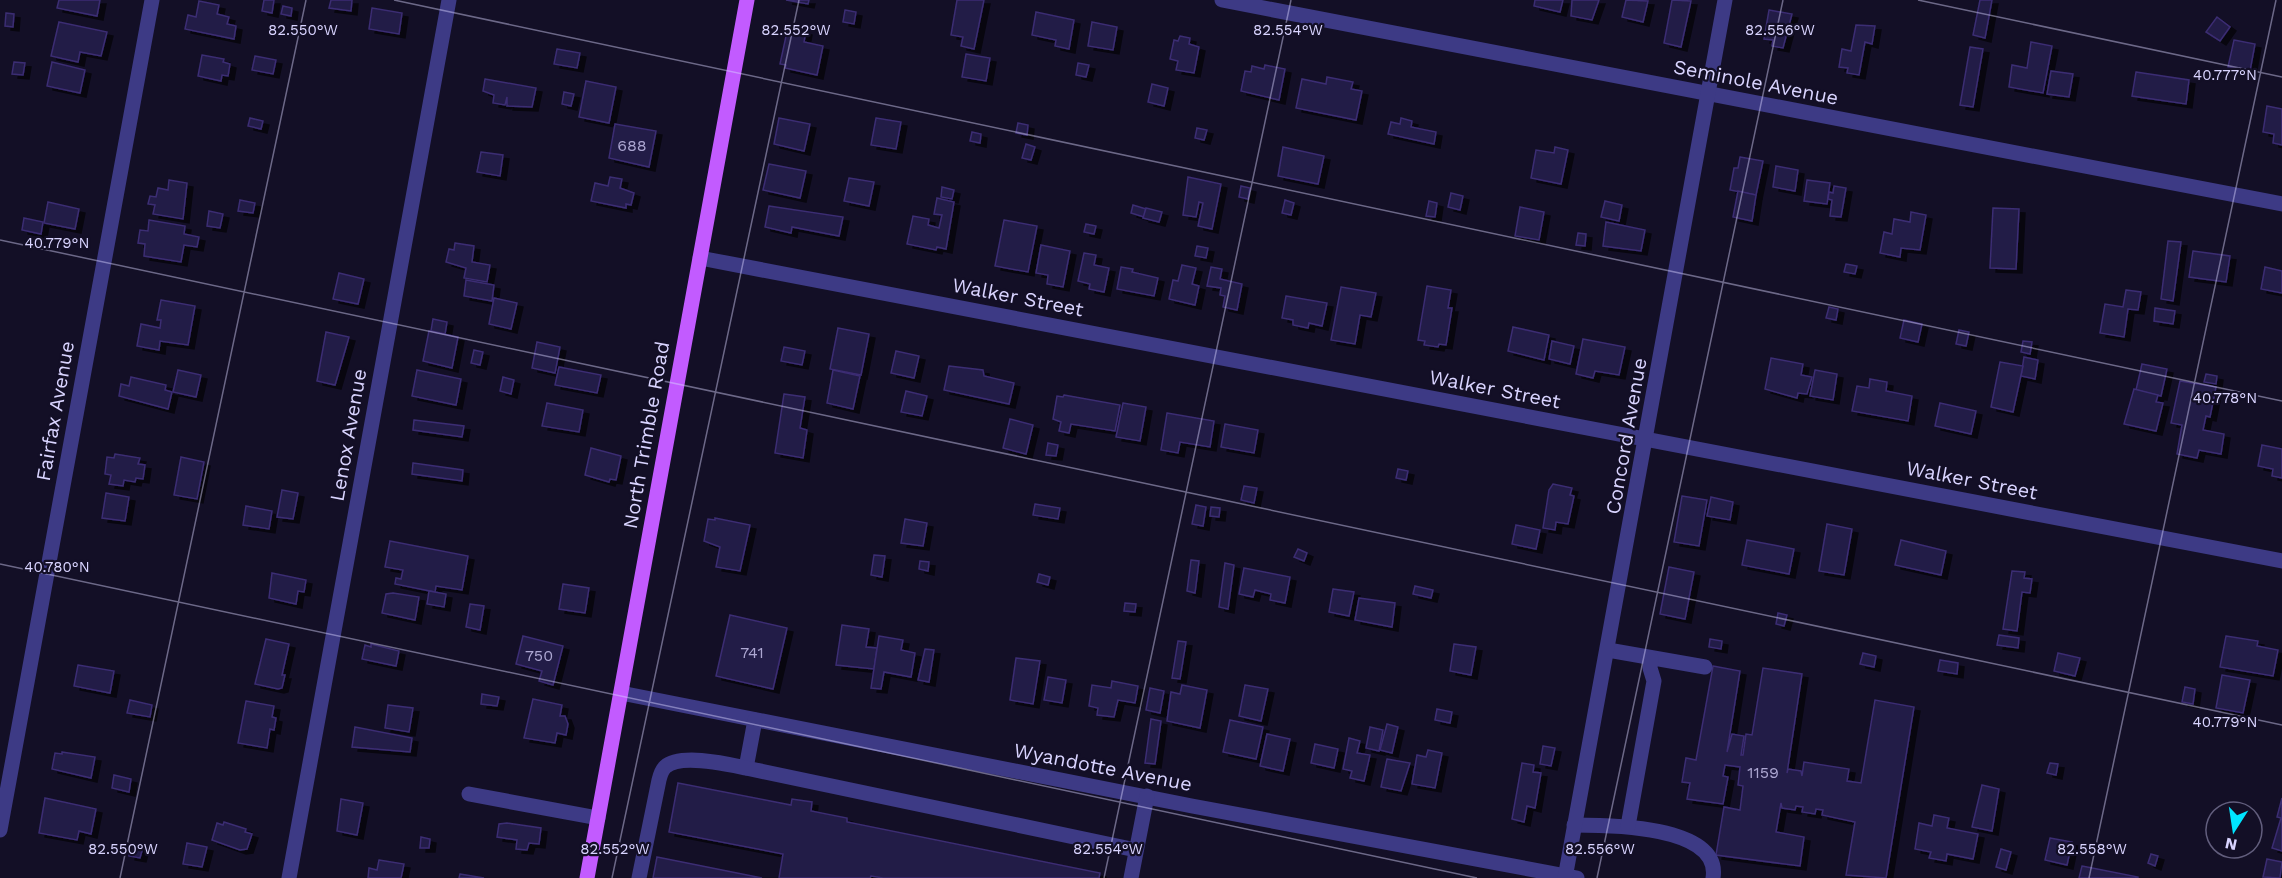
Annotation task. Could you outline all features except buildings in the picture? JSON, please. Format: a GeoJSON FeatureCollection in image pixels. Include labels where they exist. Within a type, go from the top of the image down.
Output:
{"type":"FeatureCollection","features":[{"type":"Feature","properties":{"kind":"main road","name":"North Trimble Road"},"geometry":{"type":"LineString","coordinates":[[587,878],[747,0]]}},
{"type":"Feature","properties":{"kind":"street","name":"Fairfax Avenue"},"geometry":{"type":"LineString","coordinates":[[0,830],[152,0]]}},
{"type":"Feature","properties":{"kind":"street","name":"Lenox Avenue"},"geometry":{"type":"LineString","coordinates":[[289,878],[449,0]]}},
{"type":"Feature","properties":{"kind":"street","name":"Seminole Avenue"},"geometry":{"type":"LineString","coordinates":[[1222,0],[2282,204]]}},
{"type":"Feature","properties":{"kind":"street","name":"Concord Avenue"},"geometry":{"type":"LineString","coordinates":[[1569,877],[1574,825],[1647,439],[1725,0]]}},
{"type":"Feature","properties":{"kind":"street","name":"Walker Street"},"geometry":{"type":"LineString","coordinates":[[700,258],[2282,561]]}},
{"type":"Feature","properties":{"kind":"street"},"geometry":{"type":"LineString","coordinates":[[1608,650],[1705,667]]}},
{"type":"Feature","properties":{"kind":"street"},"geometry":{"type":"LineString","coordinates":[[1628,826],[1653,681],[1650,668],[1652,658]]}},
{"type":"Feature","properties":{"kind":"street","name":"Wyandotte Avenue"},"geometry":{"type":"LineString","coordinates":[[621,693],[1569,877]]}},
{"type":"Feature","properties":{"kind":"street"},"geometry":{"type":"LineString","coordinates":[[746,768],[755,720]]}},
{"type":"Feature","properties":{"kind":"street"},"geometry":{"type":"LineString","coordinates":[[639,878],[659,780],[664,768],[674,762],[709,761],[746,768],[1136,850]]}},
{"type":"Feature","properties":{"kind":"street"},"geometry":{"type":"LineString","coordinates":[[469,794],[598,818]]}},
{"type":"Feature","properties":{"kind":"street"},"geometry":{"type":"LineString","coordinates":[[1131,878],[1147,796]]}},
{"type":"Feature","properties":{"kind":"street"},"geometry":{"type":"LineString","coordinates":[[1574,825],[1628,826],[1694,842],[1712,862],[1713,878]]}}]}
